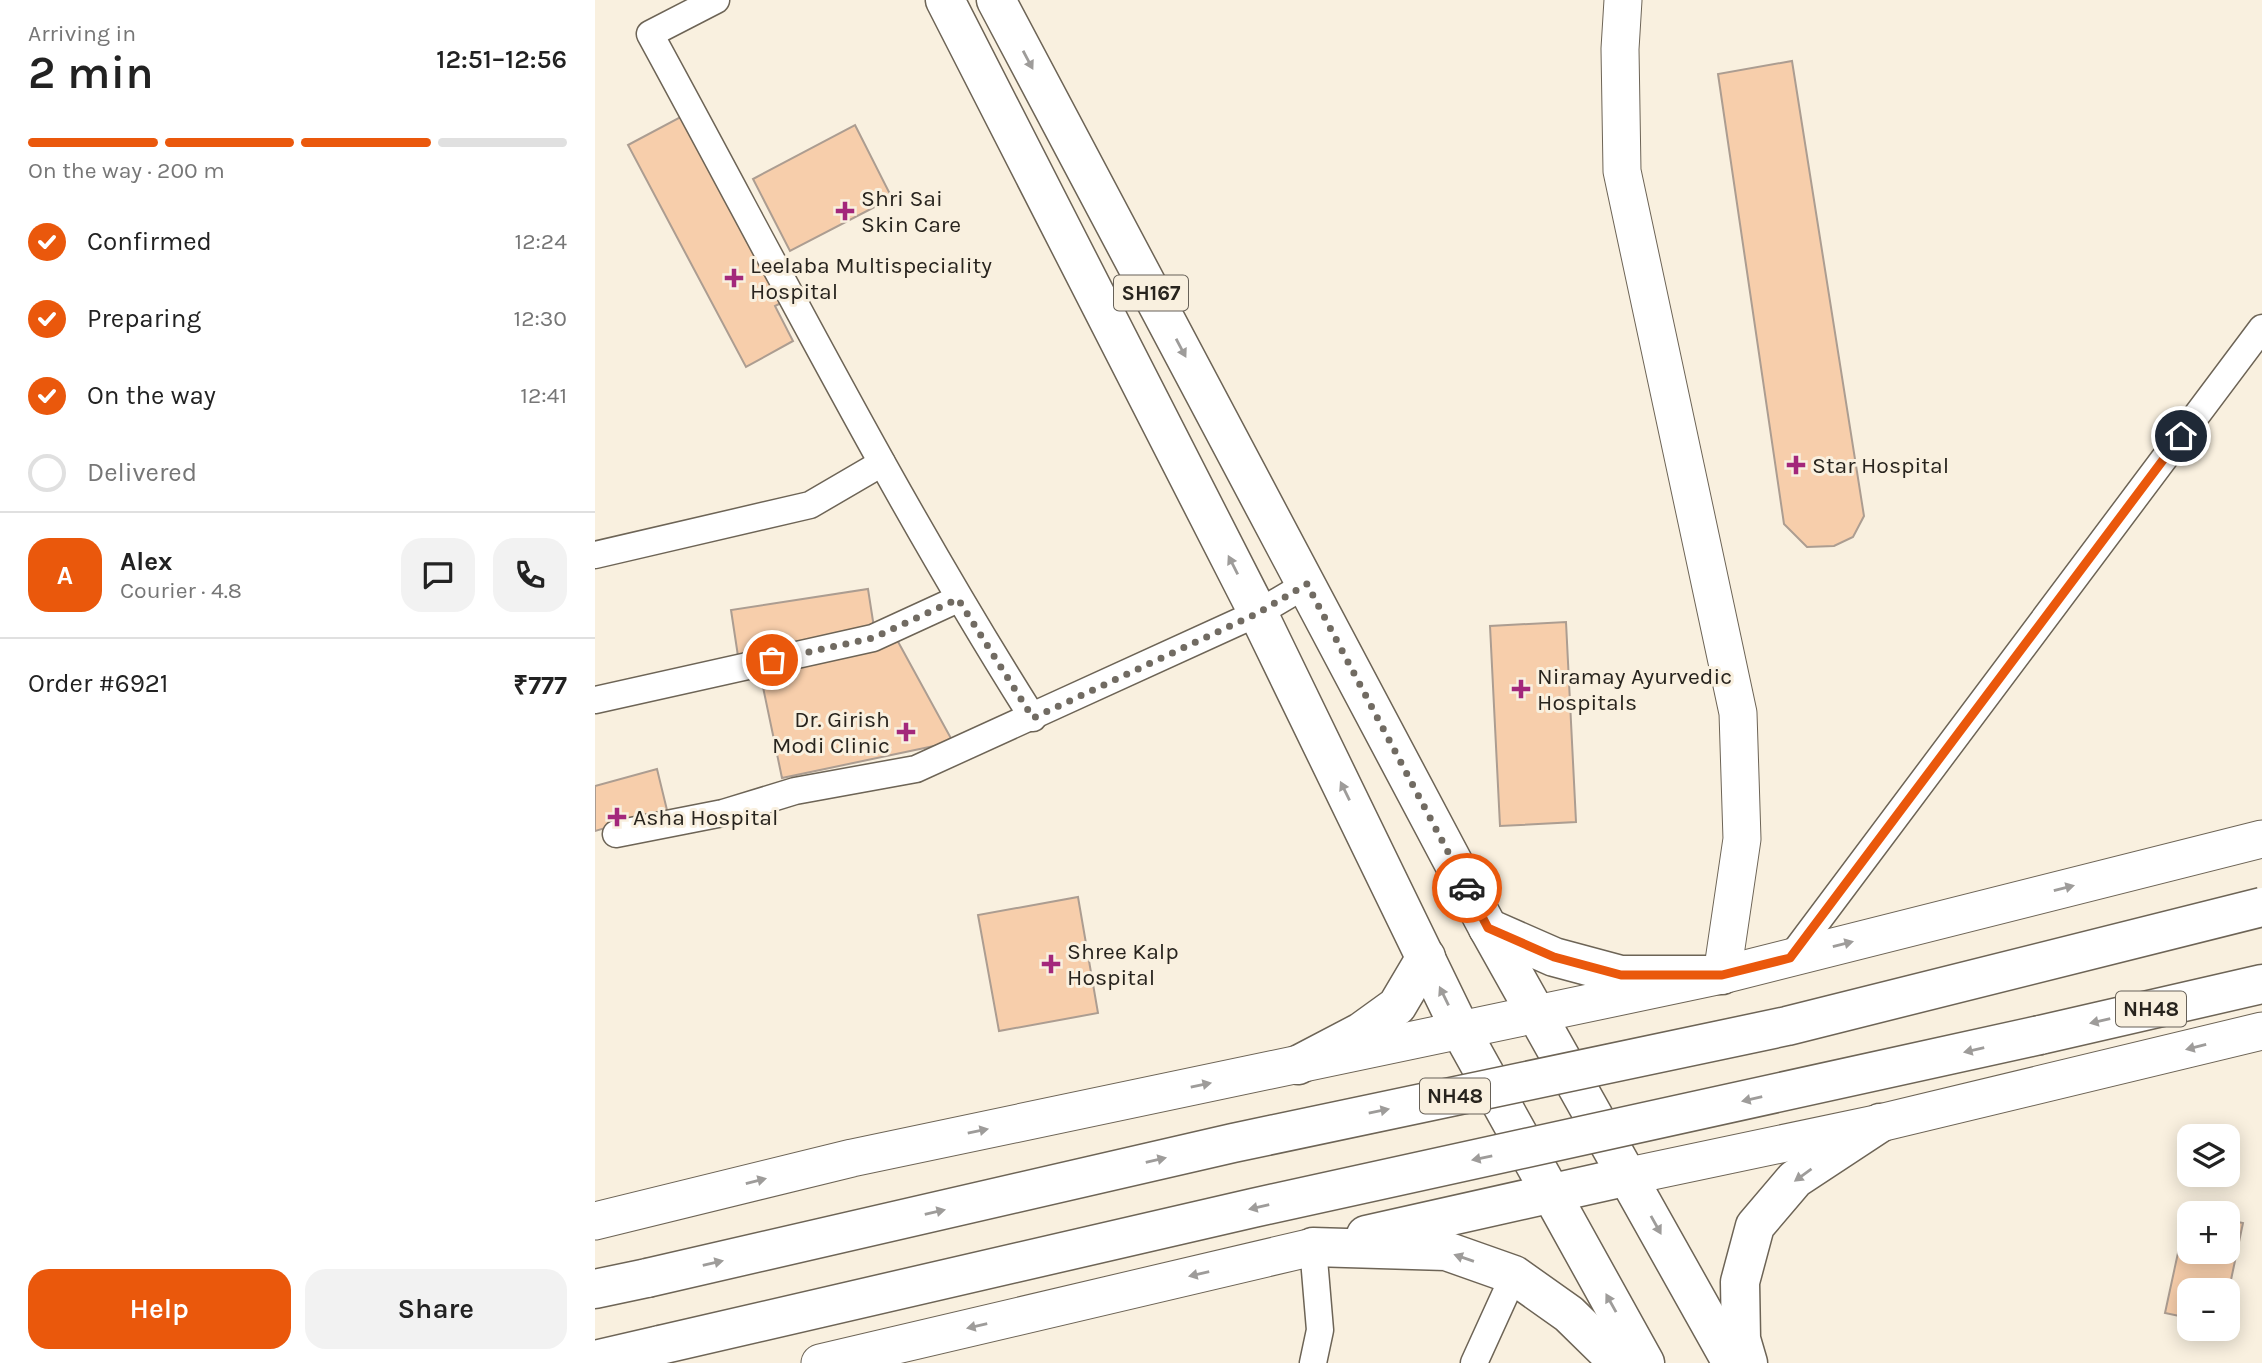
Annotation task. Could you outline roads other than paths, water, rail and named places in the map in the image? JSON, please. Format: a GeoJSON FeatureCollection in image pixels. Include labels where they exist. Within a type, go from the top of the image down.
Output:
{"type":"FeatureCollection","features":[{"type":"Feature","properties":{"kind":"main road"},"geometry":{"type":"LineString","coordinates":[[946,0],[1258,613],[1461,1031],[1645,1363]]}},
{"type":"Feature","properties":{"kind":"main road","name":"SH167"},"geometry":{"type":"LineString","coordinates":[[996,0],[1307,584]]}},
{"type":"Feature","properties":{"kind":"main road"},"geometry":{"type":"LineString","coordinates":[[1020,146],[1063,127]]}},
{"type":"Feature","properties":{"kind":"main road"},"geometry":{"type":"LineString","coordinates":[[1307,584],[1488,928],[1732,1363]]}},
{"type":"Feature","properties":{"kind":"main road","name":"NH48"},"geometry":{"type":"LineString","coordinates":[[595,1289],[1272,1134],[1787,1026],[2262,906]]}},
{"type":"Feature","properties":{"kind":"main road"},"geometry":{"type":"LineString","coordinates":[[1488,928],[1554,957],[1621,975],[1722,975]]}},
{"type":"Feature","properties":{"kind":"main road"},"geometry":{"type":"LineString","coordinates":[[1298,1065],[1361,1032],[1397,1006],[1426,957]]}},
{"type":"Feature","properties":{"kind":"main road","name":"NH48"},"geometry":{"type":"LineString","coordinates":[[595,1360],[1253,1208],[2262,984]]}},
{"type":"Feature","properties":{"kind":"main road"},"geometry":{"type":"LineString","coordinates":[[1748,1363],[1741,1339],[1740,1282],[1755,1226],[1795,1179],[1880,1123]]}},
{"type":"Feature","properties":{"kind":"main road"},"geometry":{"type":"LineString","coordinates":[[1313,1247],[1629,1176]]}},
{"type":"Feature","properties":{"kind":"main road"},"geometry":{"type":"LineString","coordinates":[[1313,1247],[1446,1251],[1514,1275],[1569,1314],[1619,1363]]}},
{"type":"Feature","properties":{"kind":"street"},"geometry":{"type":"LineString","coordinates":[[716,0],[650,34],[958,599],[1033,718]]}},
{"type":"Feature","properties":{"kind":"street"},"geometry":{"type":"LineString","coordinates":[[1623,0],[1620,49],[1622,171],[1738,713],[1742,839],[1722,975]]}},
{"type":"Feature","properties":{"kind":"street"},"geometry":{"type":"LineString","coordinates":[[1790,958],[2262,328]]}},
{"type":"Feature","properties":{"kind":"street"},"geometry":{"type":"LineString","coordinates":[[595,555],[810,505],[882,463]]}},
{"type":"Feature","properties":{"kind":"street"},"geometry":{"type":"LineString","coordinates":[[616,834],[723,813],[795,791],[916,769],[1033,718],[1258,613],[1307,584]]}},
{"type":"Feature","properties":{"kind":"street"},"geometry":{"type":"LineString","coordinates":[[595,700],[873,638],[958,599]]}},
{"type":"Feature","properties":{"kind":"street"},"geometry":{"type":"LineString","coordinates":[[595,1221],[852,1158],[1722,975],[2262,839]]}},
{"type":"Feature","properties":{"kind":"street"},"geometry":{"type":"LineString","coordinates":[[1629,1176],[1880,1123],[2262,1031]]}},
{"type":"Feature","properties":{"kind":"street"},"geometry":{"type":"LineString","coordinates":[[820,1363],[1313,1247],[1320,1330],[1313,1363]]}},
{"type":"Feature","properties":{"kind":"street"},"geometry":{"type":"LineString","coordinates":[[1475,1363],[1514,1275]]}},
{"type":"Feature","properties":{"kind":"place","name":"Shri Sai Skin Care"},"geometry":{"type":"Point","coordinates":[845,211]}},
{"type":"Feature","properties":{"kind":"place","name":"Leelaba Multispeciality Hospital"},"geometry":{"type":"Point","coordinates":[734,278]}},
{"type":"Feature","properties":{"kind":"place","name":"Star Hospital"},"geometry":{"type":"Point","coordinates":[1796,465]}},
{"type":"Feature","properties":{"kind":"place","name":"Niramay Ayurvedic Hospitals"},"geometry":{"type":"Point","coordinates":[1521,689]}},
{"type":"Feature","properties":{"kind":"place","name":"Dr. Girish Modi Clinic"},"geometry":{"type":"Point","coordinates":[906,732]}},
{"type":"Feature","properties":{"kind":"place","name":"Asha Hospital"},"geometry":{"type":"Point","coordinates":[617,817]}},
{"type":"Feature","properties":{"kind":"place","name":"Shree Kalp Hospital"},"geometry":{"type":"Point","coordinates":[1051,964]}}]}
